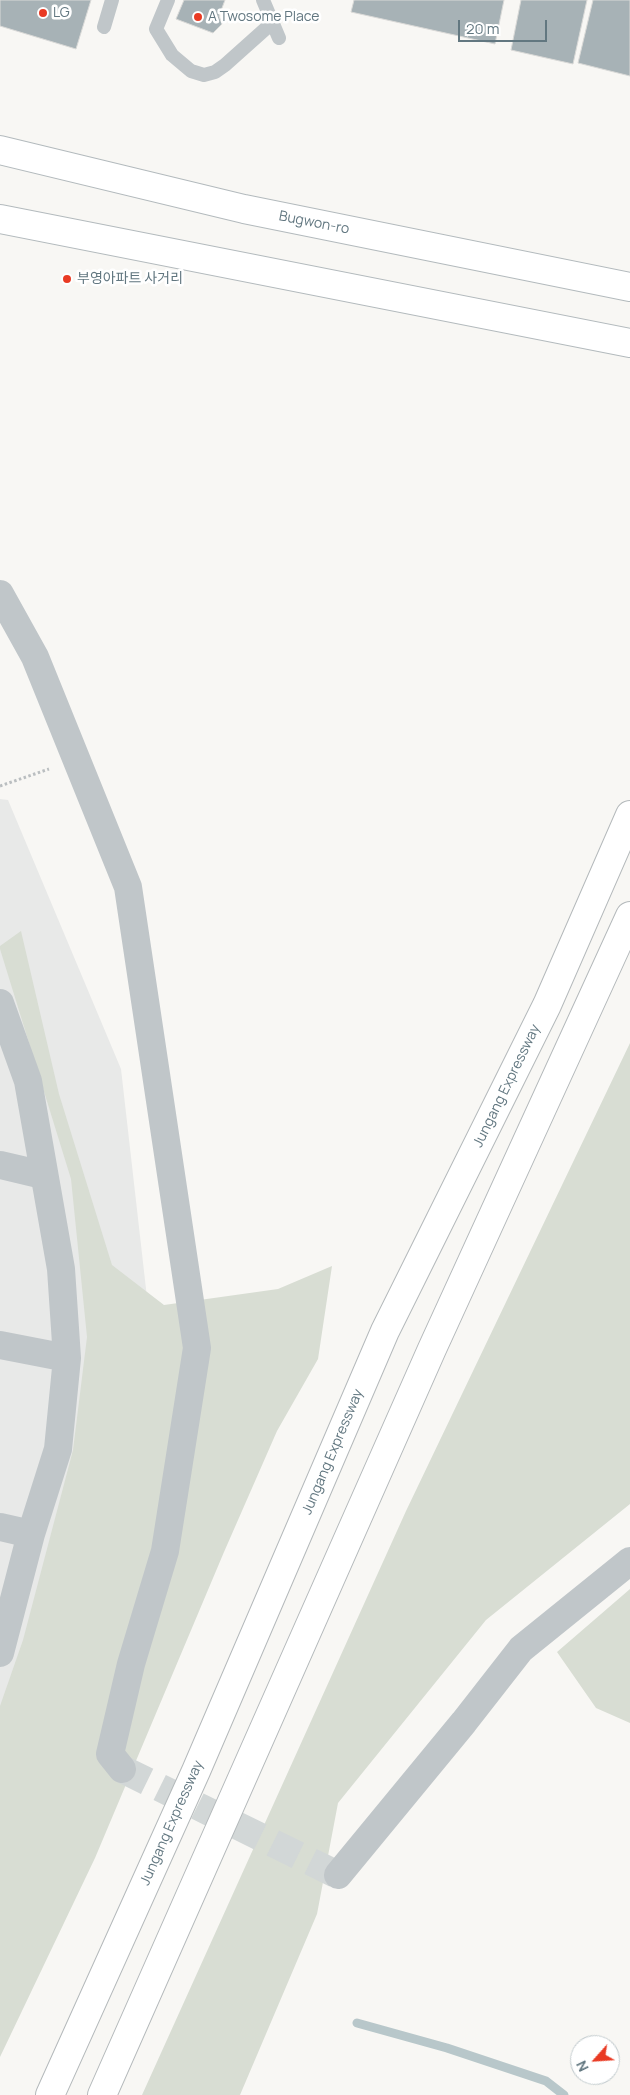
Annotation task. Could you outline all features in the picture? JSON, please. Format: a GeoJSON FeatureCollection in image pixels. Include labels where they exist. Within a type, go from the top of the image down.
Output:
{"type":"FeatureCollection","features":[{"type":"Feature","properties":{"kind":"main road","name":"Bugwon-ro"},"geometry":{"type":"LineString","coordinates":[[0,150],[244,209],[630,287]]}},
{"type":"Feature","properties":{"kind":"main road"},"geometry":{"type":"LineString","coordinates":[[0,219],[630,343]]}},
{"type":"Feature","properties":{"kind":"main road","name":"Jungang Expressway"},"geometry":{"type":"LineString","coordinates":[[50,2095],[196,1771],[386,1331],[547,1005],[630,815]]}},
{"type":"Feature","properties":{"kind":"main road"},"geometry":{"type":"LineString","coordinates":[[102,2095],[432,1349],[630,916]]}},
{"type":"Feature","properties":{"kind":"street"},"geometry":{"type":"LineString","coordinates":[[0,594],[35,658],[128,887],[197,1348],[165,1551],[131,1664],[110,1754],[122,1769]]}},
{"type":"Feature","properties":{"kind":"street"},"geometry":{"type":"LineString","coordinates":[[0,1003],[28,1081],[61,1269],[67,1358],[58,1449],[31,1534],[0,1653]]}},
{"type":"Feature","properties":{"kind":"street"},"geometry":{"type":"LineString","coordinates":[[0,1165],[43,1175]]}},
{"type":"Feature","properties":{"kind":"street"},"geometry":{"type":"LineString","coordinates":[[0,1344],[67,1358]]}},
{"type":"Feature","properties":{"kind":"street"},"geometry":{"type":"LineString","coordinates":[[0,1527],[31,1534]]}},
{"type":"Feature","properties":{"kind":"street"},"geometry":{"type":"LineString","coordinates":[[338,1875],[464,1722],[520,1649],[630,1561]]}},
{"type":"Feature","properties":{"kind":"lane"},"geometry":{"type":"LineString","coordinates":[[104,27],[112,0]]}},
{"type":"Feature","properties":{"kind":"lane"},"geometry":{"type":"LineString","coordinates":[[168,0],[156,29],[172,55],[191,71],[204,75],[215,72],[225,65],[272,23]]}},
{"type":"Feature","properties":{"kind":"lane"},"geometry":{"type":"LineString","coordinates":[[264,0],[279,38]]}},
{"type":"Feature","properties":{"kind":"path"},"geometry":{"type":"LineString","coordinates":[[0,786],[76,759]]}},
{"type":"Feature","properties":{"kind":"shaded area"},"geometry":{"type":"Polygon","coordinates":[[[0,799],[8,800],[121,1069],[164,1447],[0,1928],[0,799]]]}},
{"type":"Feature","properties":{"kind":"shaded area"},"geometry":{"type":"Polygon","coordinates":[[[21,931],[59,1094],[112,1265],[164,1305],[278,1289],[332,1266],[318,1359],[277,1431],[95,1858],[0,2057],[0,1706],[23,1640],[73,1450],[87,1337],[71,1179],[0,949],[0,946],[21,931]]]}},
{"type":"Feature","properties":{"kind":"shaded area"},"geometry":{"type":"Polygon","coordinates":[[[630,1043],[630,1504],[486,1620],[338,1803],[317,1914],[240,2095],[142,2095],[406,1511],[630,1043]]]}},
{"type":"Feature","properties":{"kind":"shaded area"},"geometry":{"type":"Polygon","coordinates":[[[630,1589],[630,1723],[596,1708],[557,1652],[630,1589]]]}},
{"type":"Feature","properties":{"kind":"building","name":"LG"},"geometry":{"type":"Polygon","coordinates":[[[0,0],[91,0],[76,49],[0,26],[0,0]]]}},
{"type":"Feature","properties":{"kind":"building","name":"A Twosome Place"},"geometry":{"type":"Polygon","coordinates":[[[184,0],[225,0],[219,16],[222,24],[213,33],[176,19],[184,0]]]}},
{"type":"Feature","properties":{"kind":"building"},"geometry":{"type":"Polygon","coordinates":[[[354,0],[504,0],[495,44],[351,12],[354,0]]]}},
{"type":"Feature","properties":{"kind":"building"},"geometry":{"type":"Polygon","coordinates":[[[521,0],[587,0],[573,64],[511,50],[521,0]]]}},
{"type":"Feature","properties":{"kind":"building"},"geometry":{"type":"Polygon","coordinates":[[[593,0],[630,0],[630,76],[578,63],[593,0]]]}},
{"type":"Feature","properties":{"kind":"waterway"},"geometry":{"type":"LineString","coordinates":[[357,2023],[447,2048],[546,2081],[564,2095]]}},
{"type":"Feature","properties":{"kind":"tunnel"},"geometry":{"type":"LineString","coordinates":[[122,1769],[338,1875]]}},
{"type":"Feature","properties":{"kind":"place","name":"LG"},"geometry":{"type":"Point","coordinates":[43,13]}},
{"type":"Feature","properties":{"kind":"place","name":"A Twosome Place"},"geometry":{"type":"Point","coordinates":[198,17]}},
{"type":"Feature","properties":{"kind":"place","name":"부영아파트 사거리"},"geometry":{"type":"Point","coordinates":[67,279]}}]}
